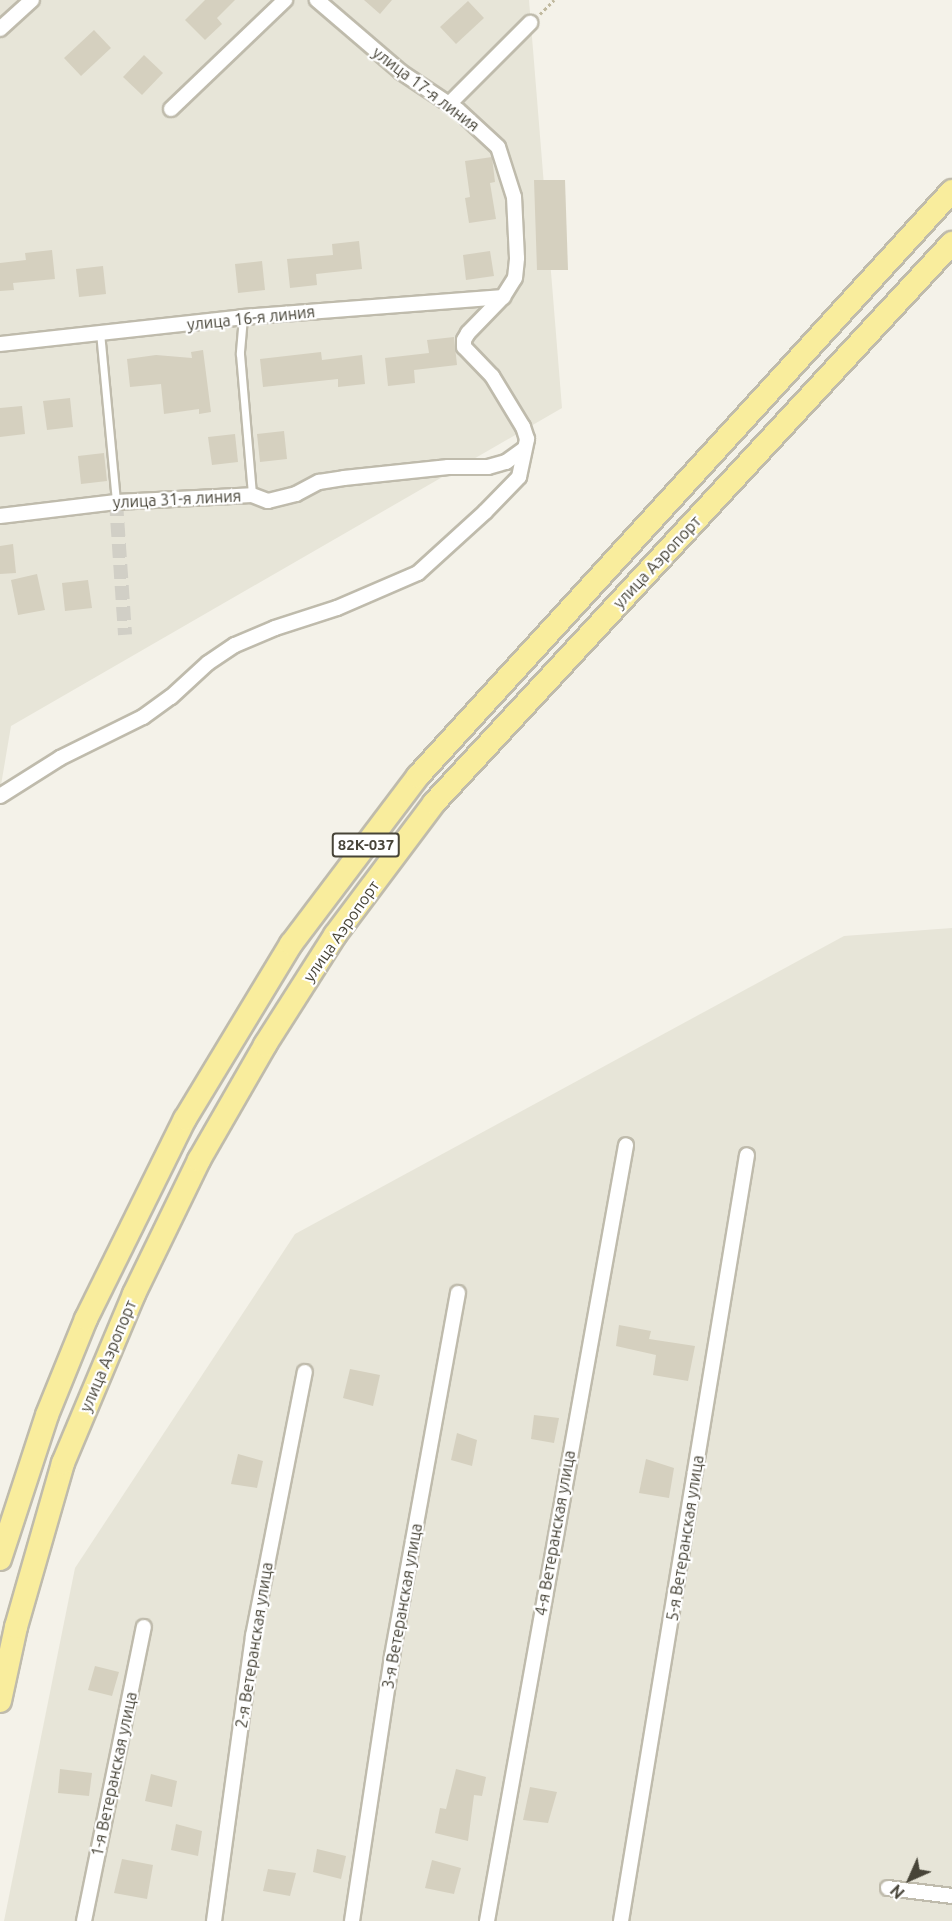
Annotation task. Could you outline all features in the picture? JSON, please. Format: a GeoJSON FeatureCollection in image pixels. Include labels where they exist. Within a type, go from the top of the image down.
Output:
{"type":"FeatureCollection","features":[{"type":"Feature","properties":{"kind":"main road"},"geometry":{"type":"LineString","coordinates":[[902,244],[952,177]]}},
{"type":"Feature","properties":{"kind":"main road"},"geometry":{"type":"LineString","coordinates":[[902,244],[952,191]]}},
{"type":"Feature","properties":{"kind":"main road"},"geometry":{"type":"LineString","coordinates":[[928,270],[952,243]]}},
{"type":"Feature","properties":{"kind":"main road","name":"улица Аэропорт"},"geometry":{"type":"LineString","coordinates":[[0,1558],[47,1415],[86,1319],[184,1119],[291,944],[418,776],[902,244]]}},
{"type":"Feature","properties":{"kind":"main road"},"geometry":{"type":"LineString","coordinates":[[928,270],[952,248]]}},
{"type":"Feature","properties":{"kind":"main road","name":"улица Аэропорт"},"geometry":{"type":"LineString","coordinates":[[0,1701],[16,1627],[63,1463],[134,1294],[199,1160],[265,1044],[335,935],[434,803],[928,270]]}},
{"type":"Feature","properties":{"kind":"street"},"geometry":{"type":"LineString","coordinates":[[0,29],[32,0]]}},
{"type":"Feature","properties":{"kind":"street"},"geometry":{"type":"LineString","coordinates":[[171,110],[285,0]]}},
{"type":"Feature","properties":{"kind":"street","name":"улица 17-я линия"},"geometry":{"type":"LineString","coordinates":[[317,0],[401,72],[449,104],[498,147],[514,197],[518,258],[515,278],[503,297],[468,333],[464,340],[464,348],[492,376],[512,405],[527,438],[524,449]]}},
{"type":"Feature","properties":{"kind":"street"},"geometry":{"type":"LineString","coordinates":[[449,104],[530,23]]}},
{"type":"Feature","properties":{"kind":"street","name":"улица 16-я линия"},"geometry":{"type":"LineString","coordinates":[[0,344],[100,332],[120,333],[243,317],[503,297]]}},
{"type":"Feature","properties":{"kind":"street"},"geometry":{"type":"LineString","coordinates":[[0,796],[60,758],[143,717],[208,663],[235,645],[275,628],[347,604],[418,573],[485,512],[519,477],[524,449]]}},
{"type":"Feature","properties":{"kind":"street","name":"улица 31-я линия"},"geometry":{"type":"LineString","coordinates":[[0,516],[116,502],[252,495],[268,501],[296,494],[319,482],[344,478],[448,467],[488,467],[506,462],[524,449]]}},
{"type":"Feature","properties":{"kind":"street","name":"4-я Ветеранская улица"},"geometry":{"type":"LineString","coordinates":[[487,1921],[626,1145]]}},
{"type":"Feature","properties":{"kind":"street","name":"5-я Ветеранская улица"},"geometry":{"type":"LineString","coordinates":[[621,1921],[747,1155]]}},
{"type":"Feature","properties":{"kind":"street","name":"3-я Ветеранская улица"},"geometry":{"type":"LineString","coordinates":[[352,1921],[392,1656],[458,1293]]}},
{"type":"Feature","properties":{"kind":"street","name":"2-я Ветеранская улица"},"geometry":{"type":"LineString","coordinates":[[214,1921],[253,1636],[305,1372]]}},
{"type":"Feature","properties":{"kind":"street","name":"1-я Ветеранская улица"},"geometry":{"type":"LineString","coordinates":[[84,1921],[144,1627]]}},
{"type":"Feature","properties":{"kind":"street"},"geometry":{"type":"LineString","coordinates":[[888,1888],[952,1896]]}},
{"type":"Feature","properties":{"kind":"lane"},"geometry":{"type":"LineString","coordinates":[[243,317],[240,354],[252,495]]}},
{"type":"Feature","properties":{"kind":"lane"},"geometry":{"type":"LineString","coordinates":[[100,332],[116,502]]}},
{"type":"Feature","properties":{"kind":"path"},"geometry":{"type":"LineString","coordinates":[[530,23],[555,0]]}},
{"type":"Feature","properties":{"kind":"shaded area"},"geometry":{"type":"Polygon","coordinates":[[[0,0],[529,0],[562,408],[11,726],[0,791],[0,0]]]}},
{"type":"Feature","properties":{"kind":"shaded area"},"geometry":{"type":"Polygon","coordinates":[[[952,928],[952,1921],[4,1921],[75,1568],[295,1234],[844,936],[952,928]]]}},
{"type":"Feature","properties":{"kind":"building"},"geometry":{"type":"Polygon","coordinates":[[[205,0],[235,0],[217,18],[222,24],[205,40],[185,20],[205,0]]]}},
{"type":"Feature","properties":{"kind":"building"},"geometry":{"type":"Polygon","coordinates":[[[364,0],[392,0],[380,14],[364,0]]]}},
{"type":"Feature","properties":{"kind":"building"},"geometry":{"type":"Polygon","coordinates":[[[468,1],[484,18],[456,44],[440,27],[468,1]]]}},
{"type":"Feature","properties":{"kind":"building"},"geometry":{"type":"Polygon","coordinates":[[[94,30],[111,48],[81,76],[64,58],[94,30]]]}},
{"type":"Feature","properties":{"kind":"building"},"geometry":{"type":"Polygon","coordinates":[[[144,55],[163,73],[142,95],[123,77],[144,55]]]}},
{"type":"Feature","properties":{"kind":"building"},"geometry":{"type":"Polygon","coordinates":[[[492,157],[495,182],[490,183],[496,219],[469,223],[465,198],[470,197],[465,161],[492,157]]]}},
{"type":"Feature","properties":{"kind":"building"},"geometry":{"type":"Polygon","coordinates":[[[534,180],[565,180],[568,270],[537,270],[534,180]]]}},
{"type":"Feature","properties":{"kind":"building"},"geometry":{"type":"Polygon","coordinates":[[[359,241],[362,269],[316,274],[317,285],[290,288],[287,259],[333,255],[332,244],[359,241]]]}},
{"type":"Feature","properties":{"kind":"building"},"geometry":{"type":"Polygon","coordinates":[[[52,250],[55,279],[13,283],[14,290],[0,291],[0,263],[26,260],[25,253],[52,250]]]}},
{"type":"Feature","properties":{"kind":"building"},"geometry":{"type":"Polygon","coordinates":[[[490,251],[494,276],[466,280],[463,255],[490,251]]]}},
{"type":"Feature","properties":{"kind":"building"},"geometry":{"type":"Polygon","coordinates":[[[262,261],[265,290],[238,293],[235,264],[262,261]]]}},
{"type":"Feature","properties":{"kind":"building"},"geometry":{"type":"Polygon","coordinates":[[[103,266],[106,294],[79,297],[76,269],[103,266]]]}},
{"type":"Feature","properties":{"kind":"building"},"geometry":{"type":"Polygon","coordinates":[[[454,337],[457,365],[414,370],[415,383],[388,386],[385,358],[429,353],[427,340],[454,337]]]}},
{"type":"Feature","properties":{"kind":"building"},"geometry":{"type":"Polygon","coordinates":[[[203,350],[211,412],[199,414],[199,409],[164,414],[161,384],[130,387],[127,359],[156,355],[192,358],[191,352],[203,350]]]}},
{"type":"Feature","properties":{"kind":"building"},"geometry":{"type":"Polygon","coordinates":[[[321,352],[322,360],[362,355],[365,384],[338,387],[338,379],[263,387],[260,359],[321,352]]]}},
{"type":"Feature","properties":{"kind":"building"},"geometry":{"type":"Polygon","coordinates":[[[70,398],[73,427],[47,430],[43,401],[70,398]]]}},
{"type":"Feature","properties":{"kind":"building"},"geometry":{"type":"Polygon","coordinates":[[[22,406],[25,434],[0,437],[0,408],[22,406]]]}},
{"type":"Feature","properties":{"kind":"building"},"geometry":{"type":"Polygon","coordinates":[[[284,431],[287,459],[260,462],[257,434],[284,431]]]}},
{"type":"Feature","properties":{"kind":"building"},"geometry":{"type":"Polygon","coordinates":[[[235,434],[238,462],[212,465],[208,437],[235,434]]]}},
{"type":"Feature","properties":{"kind":"building"},"geometry":{"type":"Polygon","coordinates":[[[104,453],[107,481],[81,484],[78,456],[104,453]]]}},
{"type":"Feature","properties":{"kind":"building"},"geometry":{"type":"Polygon","coordinates":[[[13,544],[16,573],[0,574],[0,546],[13,544]]]}},
{"type":"Feature","properties":{"kind":"building"},"geometry":{"type":"Polygon","coordinates":[[[37,574],[45,610],[18,615],[11,580],[37,574]]]}},
{"type":"Feature","properties":{"kind":"building"},"geometry":{"type":"Polygon","coordinates":[[[88,580],[92,608],[65,611],[62,583],[88,580]]]}},
{"type":"Feature","properties":{"kind":"building"},"geometry":{"type":"Polygon","coordinates":[[[619,1325],[651,1331],[649,1339],[695,1346],[688,1381],[653,1375],[656,1355],[616,1346],[619,1325]]]}},
{"type":"Feature","properties":{"kind":"building"},"geometry":{"type":"Polygon","coordinates":[[[350,1369],[380,1375],[373,1406],[343,1398],[350,1369]]]}},
{"type":"Feature","properties":{"kind":"building"},"geometry":{"type":"Polygon","coordinates":[[[534,1415],[559,1418],[554,1443],[531,1439],[534,1415]]]}},
{"type":"Feature","properties":{"kind":"building"},"geometry":{"type":"Polygon","coordinates":[[[457,1433],[477,1440],[472,1466],[451,1460],[457,1433]]]}},
{"type":"Feature","properties":{"kind":"building"},"geometry":{"type":"Polygon","coordinates":[[[238,1454],[263,1461],[257,1488],[231,1484],[238,1454]]]}},
{"type":"Feature","properties":{"kind":"building"},"geometry":{"type":"Polygon","coordinates":[[[646,1459],[674,1468],[669,1498],[639,1493],[646,1459]]]}},
{"type":"Feature","properties":{"kind":"building"},"geometry":{"type":"Polygon","coordinates":[[[95,1666],[119,1672],[112,1696],[88,1690],[95,1666]]]}},
{"type":"Feature","properties":{"kind":"building"},"geometry":{"type":"Polygon","coordinates":[[[60,1769],[92,1773],[89,1796],[58,1793],[60,1769]]]}},
{"type":"Feature","properties":{"kind":"building"},"geometry":{"type":"Polygon","coordinates":[[[456,1769],[486,1777],[482,1796],[474,1795],[468,1841],[435,1833],[440,1808],[446,1809],[456,1769]]]}},
{"type":"Feature","properties":{"kind":"building"},"geometry":{"type":"Polygon","coordinates":[[[151,1774],[177,1781],[172,1807],[145,1801],[151,1774]]]}},
{"type":"Feature","properties":{"kind":"building"},"geometry":{"type":"Polygon","coordinates":[[[530,1787],[557,1792],[548,1823],[523,1820],[530,1787]]]}},
{"type":"Feature","properties":{"kind":"building"},"geometry":{"type":"Polygon","coordinates":[[[176,1824],[202,1831],[198,1856],[171,1850],[176,1824]]]}},
{"type":"Feature","properties":{"kind":"building"},"geometry":{"type":"Polygon","coordinates":[[[317,1849],[346,1856],[341,1879],[313,1872],[317,1849]]]}},
{"type":"Feature","properties":{"kind":"building"},"geometry":{"type":"Polygon","coordinates":[[[122,1859],[153,1865],[147,1899],[114,1893],[122,1859]]]}},
{"type":"Feature","properties":{"kind":"building"},"geometry":{"type":"Polygon","coordinates":[[[432,1860],[461,1868],[454,1894],[425,1888],[432,1860]]]}},
{"type":"Feature","properties":{"kind":"building"},"geometry":{"type":"Polygon","coordinates":[[[268,1869],[296,1873],[290,1896],[263,1891],[268,1869]]]}},
{"type":"Feature","properties":{"kind":"tunnel"},"geometry":{"type":"LineString","coordinates":[[116,502],[125,635]]}}]}
